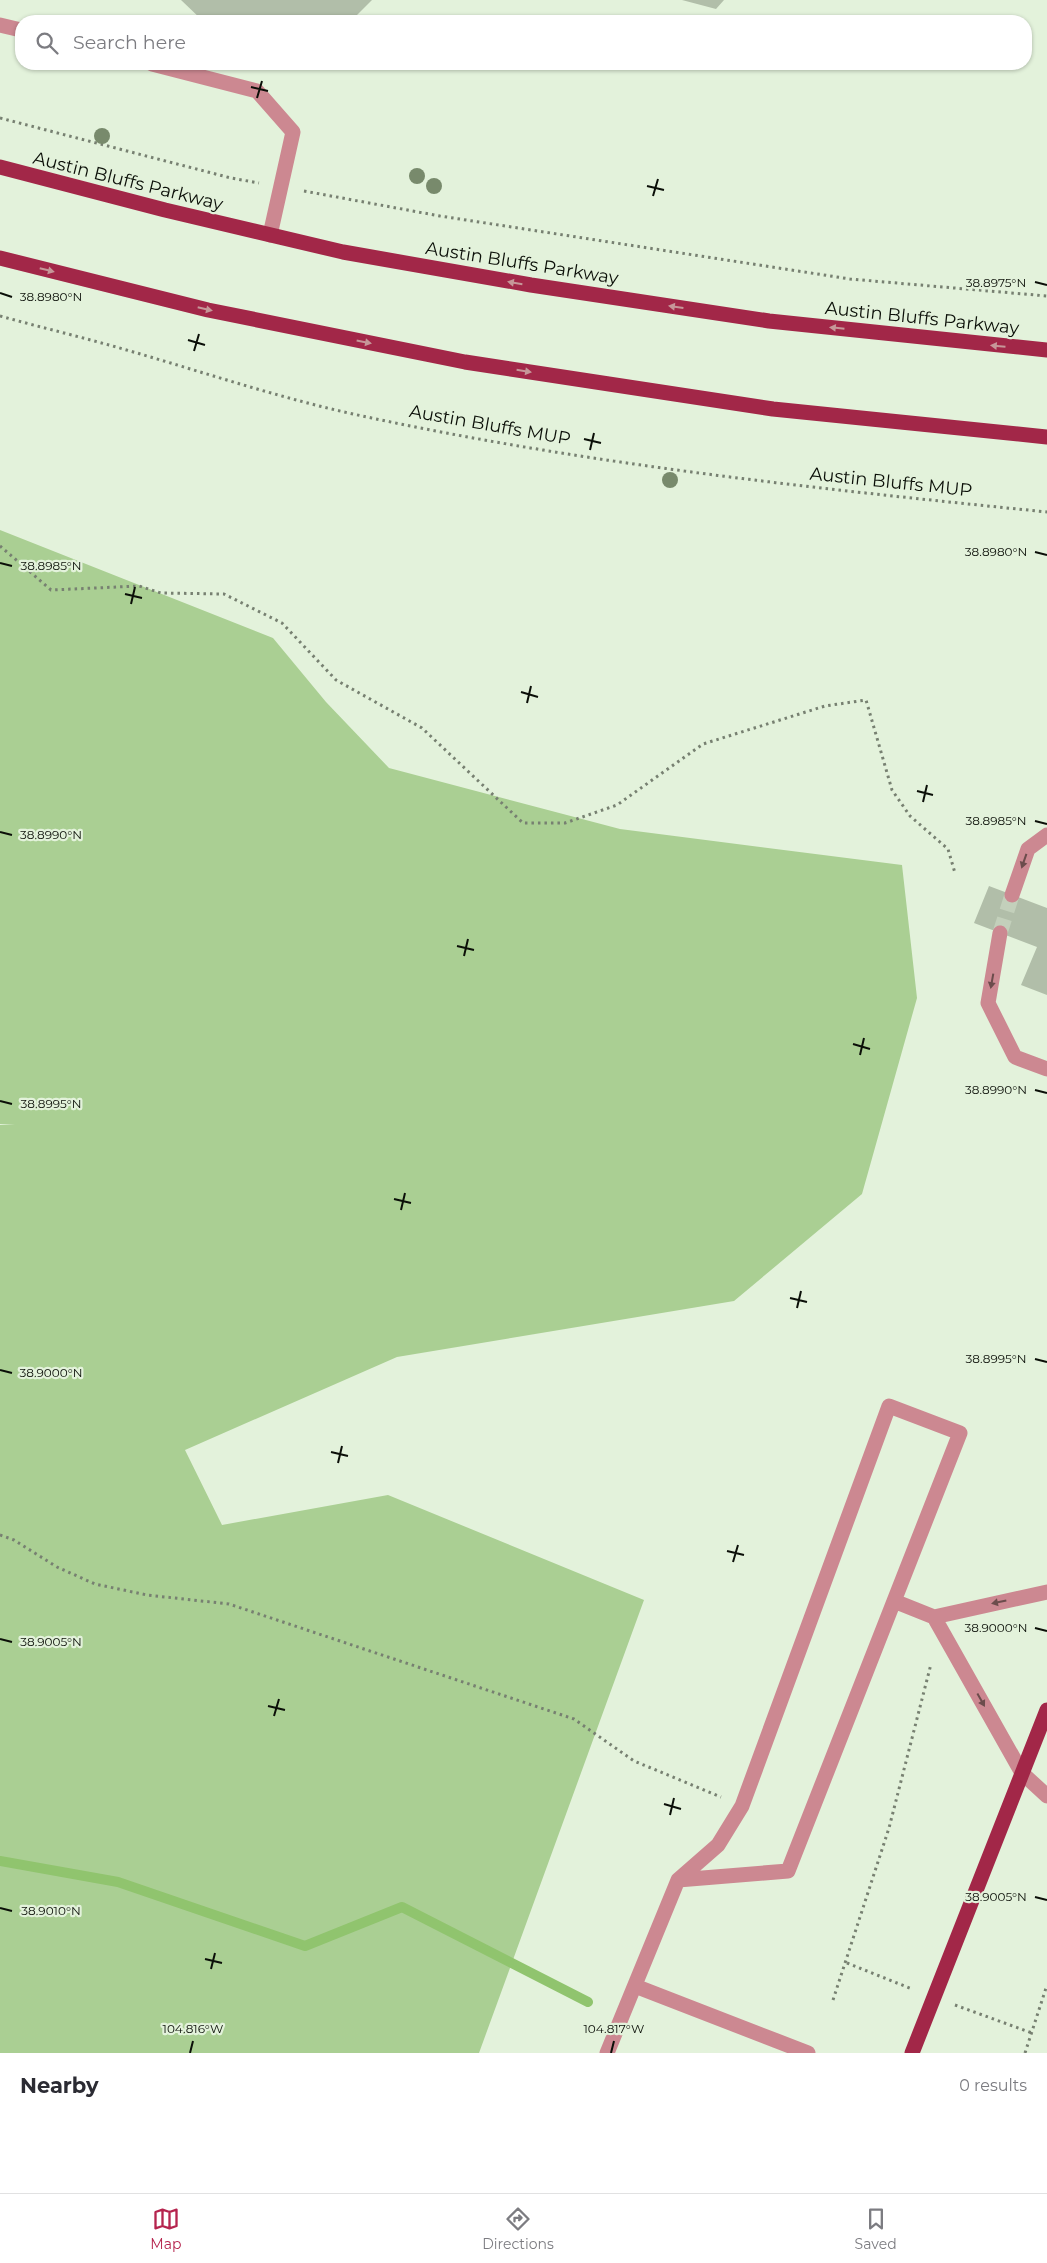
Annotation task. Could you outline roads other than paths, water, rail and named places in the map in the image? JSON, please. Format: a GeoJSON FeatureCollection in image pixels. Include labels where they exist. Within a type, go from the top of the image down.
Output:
{"type":"FeatureCollection","features":[{"type":"Feature","properties":{"kind":"main road","name":"Austin Bluffs Parkway"},"geometry":{"type":"LineString","coordinates":[[0,168],[165,210],[343,252],[531,286],[769,321],[1047,350]]}},
{"type":"Feature","properties":{"kind":"main road"},"geometry":{"type":"LineString","coordinates":[[0,258],[208,310],[465,362],[773,409],[1047,437]]}},
{"type":"Feature","properties":{"kind":"main road"},"geometry":{"type":"LineString","coordinates":[[912,2053],[1047,1710]]}},
{"type":"Feature","properties":{"kind":"street"},"geometry":{"type":"LineString","coordinates":[[0,25],[15,29]]}},
{"type":"Feature","properties":{"kind":"street"},"geometry":{"type":"LineString","coordinates":[[176,70],[258,91],[292,132],[270,235]]}},
{"type":"Feature","properties":{"kind":"street"},"geometry":{"type":"LineString","coordinates":[[1012,894],[1028,849],[1047,836]]}},
{"type":"Feature","properties":{"kind":"street"},"geometry":{"type":"LineString","coordinates":[[1000,933],[988,1003],[1015,1057],[1047,1069]]}},
{"type":"Feature","properties":{"kind":"street"},"geometry":{"type":"LineString","coordinates":[[607,2053],[678,1880],[718,1844],[742,1806],[890,1406],[960,1432],[788,1871],[678,1880]]}},
{"type":"Feature","properties":{"kind":"street"},"geometry":{"type":"LineString","coordinates":[[894,1601],[934,1617],[1047,1592]]}},
{"type":"Feature","properties":{"kind":"street"},"geometry":{"type":"LineString","coordinates":[[934,1617],[1022,1773],[1047,1796]]}},
{"type":"Feature","properties":{"kind":"street"},"geometry":{"type":"LineString","coordinates":[[635,1986],[808,2053]]}},
{"type":"Feature","properties":{"kind":"waterway"},"geometry":{"type":"LineString","coordinates":[[0,1861],[118,1882],[305,1946],[402,1907],[588,2002]]}},
{"type":"Feature","properties":{"kind":"tunnel"},"geometry":{"type":"LineString","coordinates":[[1000,933],[1012,895]]}}]}
